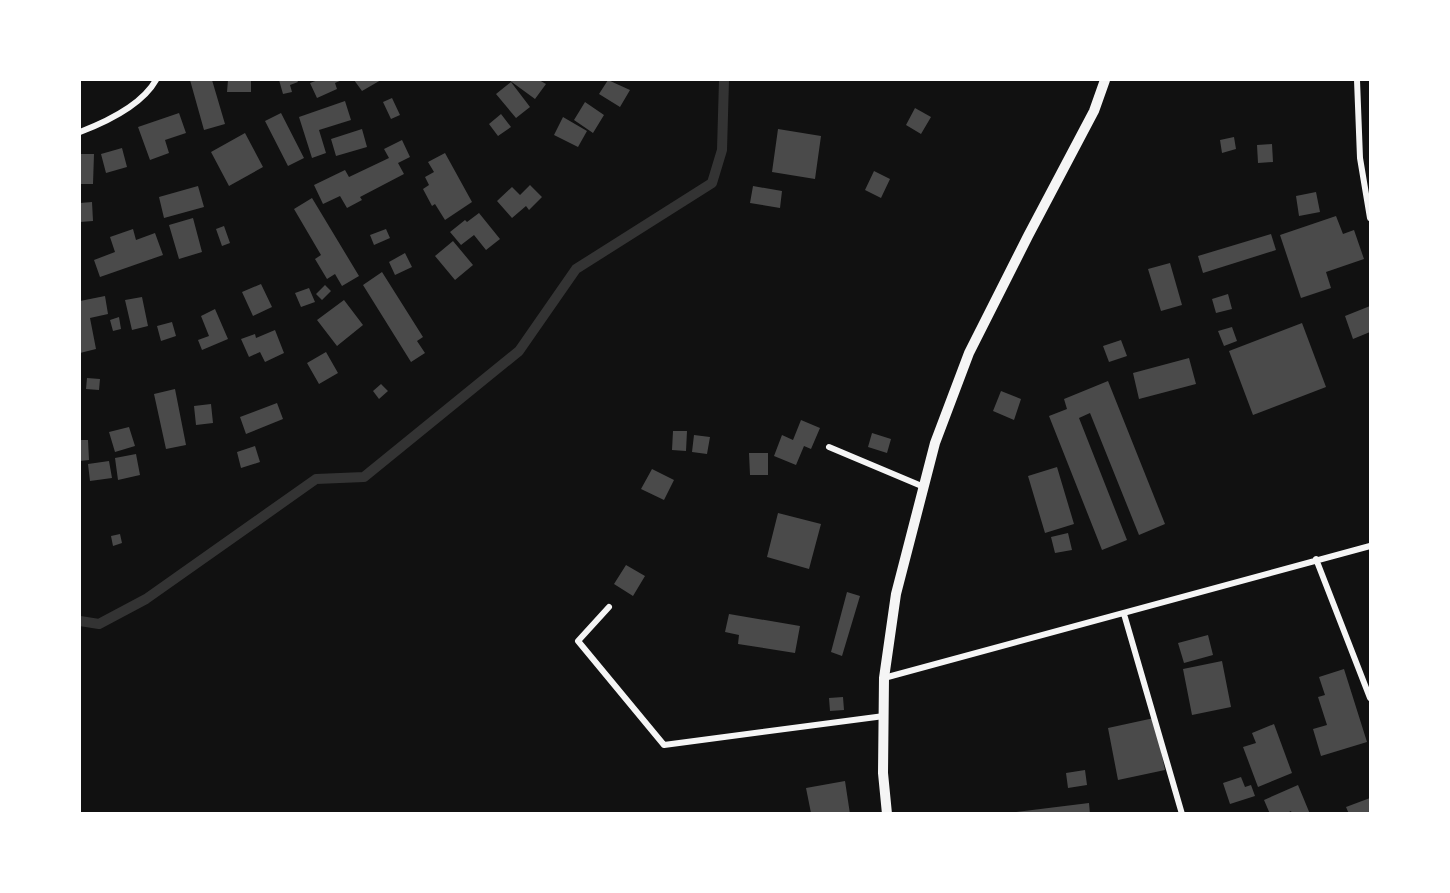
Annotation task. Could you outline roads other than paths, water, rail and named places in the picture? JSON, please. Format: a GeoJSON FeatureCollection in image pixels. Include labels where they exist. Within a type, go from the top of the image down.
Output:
{"type":"FeatureCollection","features":[{"type":"Feature","properties":{"kind":"street"},"geometry":{"type":"LineString","coordinates":[[80,132],[128,108],[152,88],[156,80]]}},
{"type":"Feature","properties":{"kind":"street"},"geometry":{"type":"LineString","coordinates":[[887,813],[883,773],[884,678],[896,594],[935,443],[969,353],[1094,111],[1105,80]]}},
{"type":"Feature","properties":{"kind":"street"},"geometry":{"type":"LineString","coordinates":[[1356,80],[1360,158],[1371,218]]}},
{"type":"Feature","properties":{"kind":"street"},"geometry":{"type":"LineString","coordinates":[[829,447],[924,487]]}},
{"type":"Feature","properties":{"kind":"street"},"geometry":{"type":"LineString","coordinates":[[884,678],[1124,614],[1316,559],[1371,546]]}},
{"type":"Feature","properties":{"kind":"street"},"geometry":{"type":"LineString","coordinates":[[1316,559],[1371,698]]}},
{"type":"Feature","properties":{"kind":"street"},"geometry":{"type":"LineString","coordinates":[[609,607],[578,640],[664,745],[884,716]]}},
{"type":"Feature","properties":{"kind":"street"},"geometry":{"type":"LineString","coordinates":[[1124,614],[1182,813]]}},
{"type":"Feature","properties":{"kind":"waterway"},"geometry":{"type":"LineString","coordinates":[[80,621],[99,624],[146,599],[316,479],[364,477],[519,351],[576,269],[712,183],[722,150],[724,80]]}}]}
